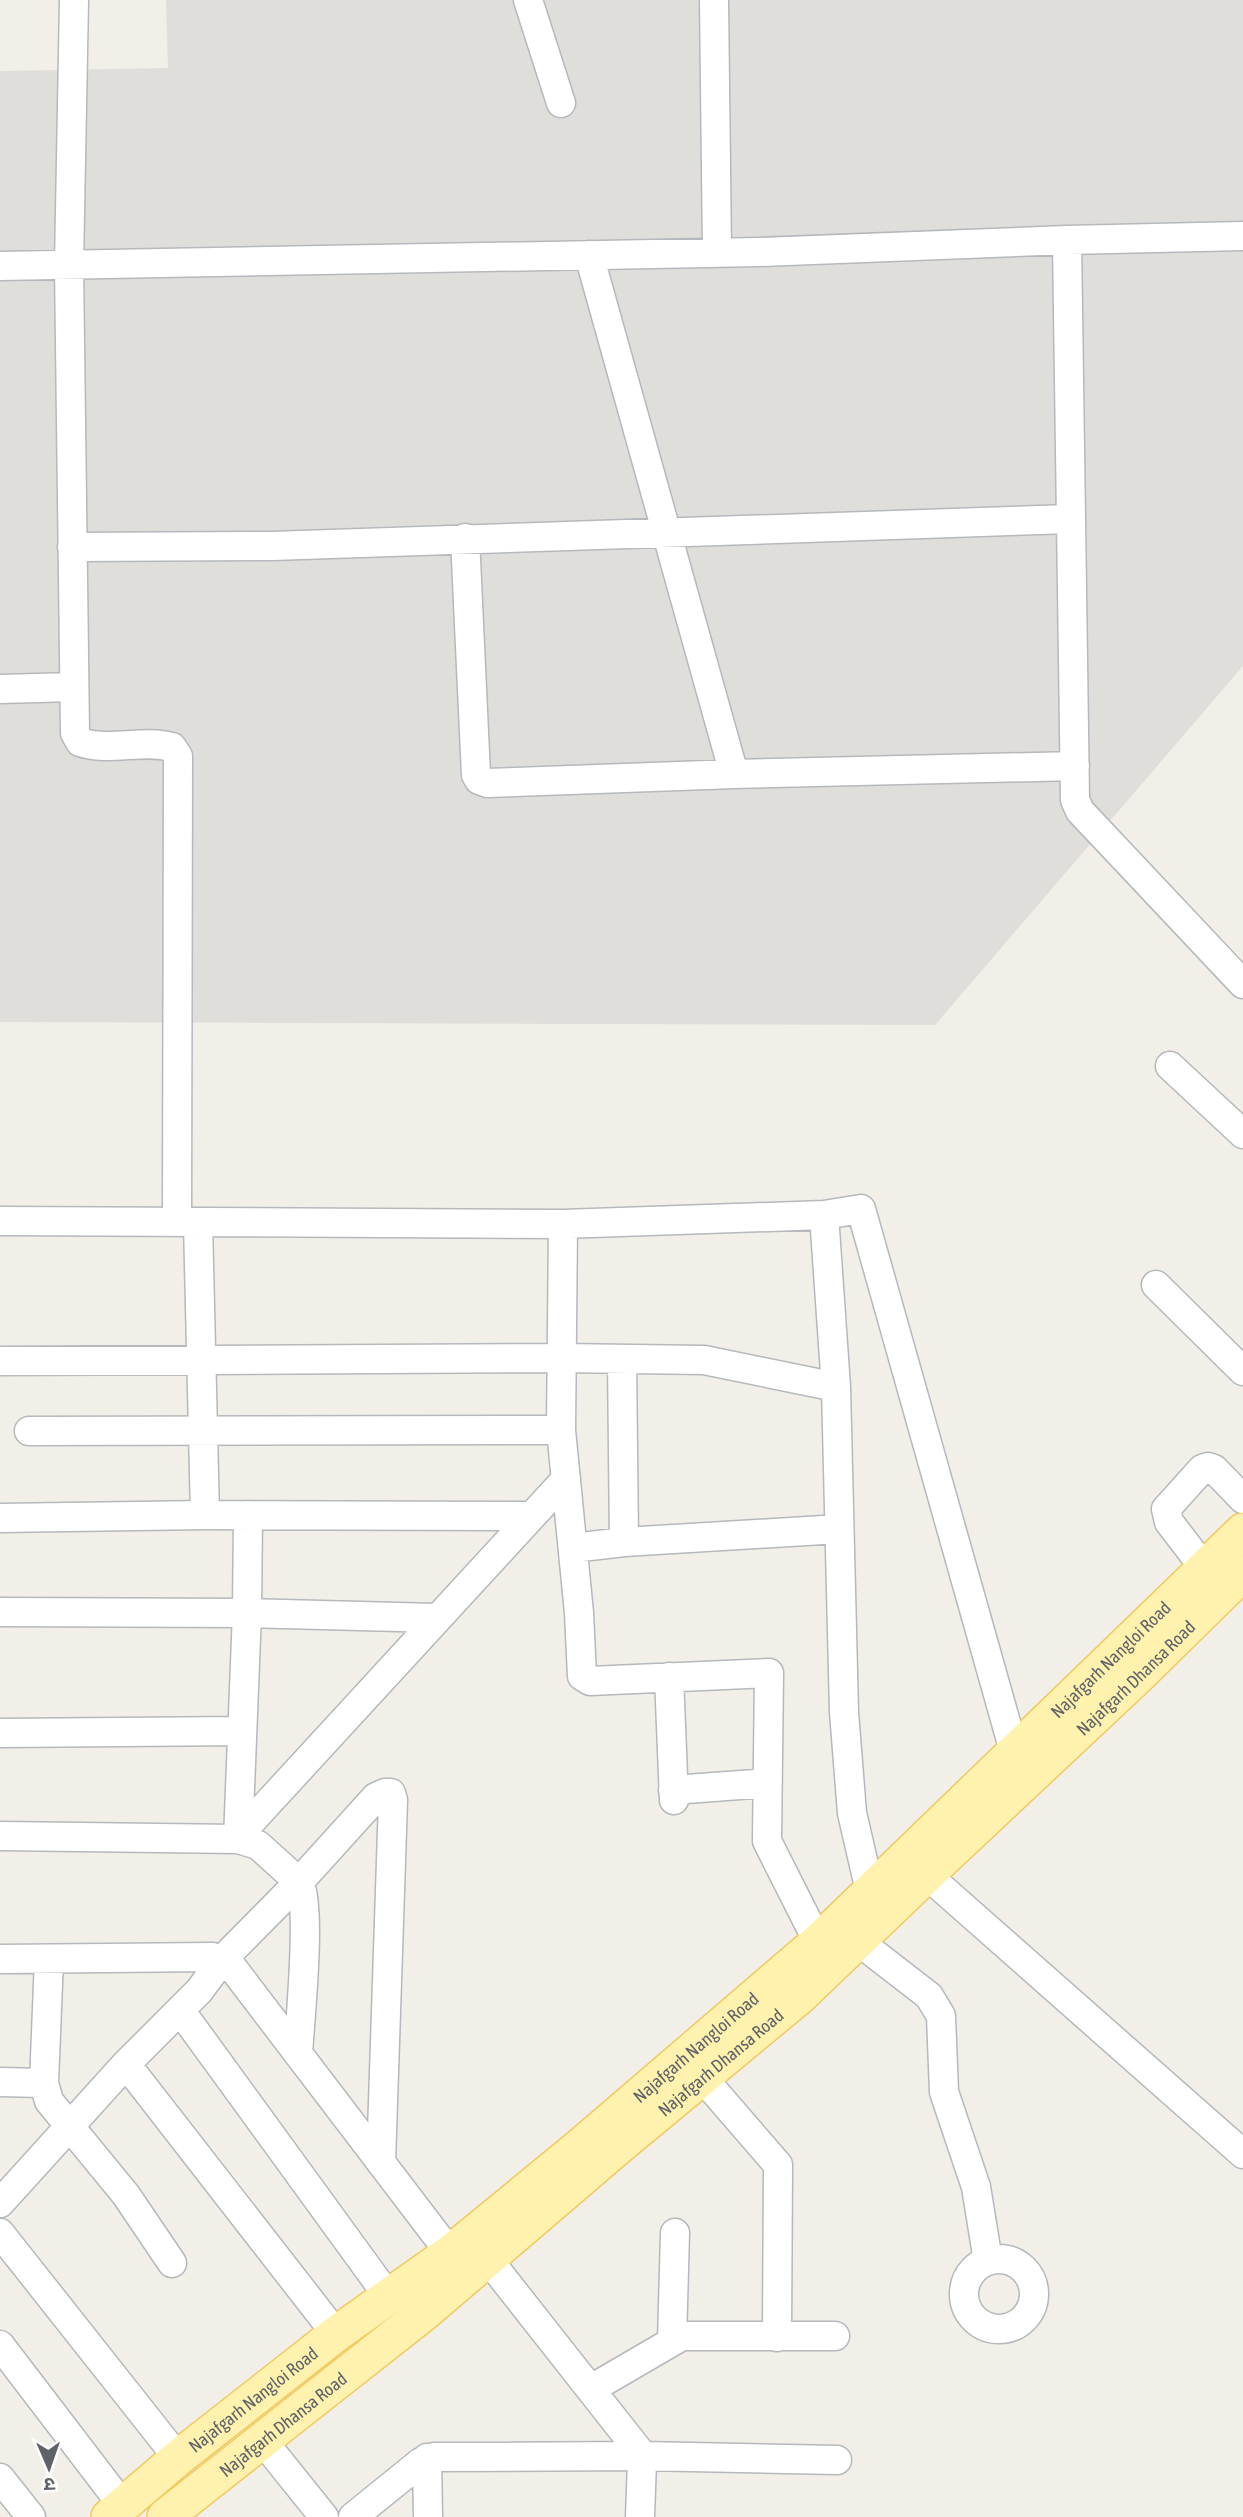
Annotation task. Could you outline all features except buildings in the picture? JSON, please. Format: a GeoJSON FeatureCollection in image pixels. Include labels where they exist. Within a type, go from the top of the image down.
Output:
{"type":"FeatureCollection","features":[{"type":"Feature","properties":{"kind":"main road","name":"Najafgarh Nangloi Road"},"geometry":{"type":"LineString","coordinates":[[116,2511],[178,2458],[336,2334],[388,2296],[469,2249],[589,2140],[818,1942],[880,1900],[917,1866],[1014,1751],[1162,1632],[1205,1569],[1243,1531]]}},
{"type":"Feature","properties":{"kind":"main road","name":"Najafgarh Dhansa Road"},"geometry":{"type":"LineString","coordinates":[[917,1866],[1162,1632],[1243,1573]]}},
{"type":"Feature","properties":{"kind":"main road","name":"Najafgarh Dhansa Road"},"geometry":{"type":"LineString","coordinates":[[165,2517],[424,2313],[469,2249],[702,2077],[799,1997],[858,1941],[880,1900]]}},
{"type":"Feature","properties":{"kind":"street"},"geometry":{"type":"LineString","coordinates":[[74,0],[69,265],[75,733],[80,742],[91,746],[158,743],[172,747],[178,756],[187,1223],[202,1360],[205,1515]]}},
{"type":"Feature","properties":{"kind":"street"},"geometry":{"type":"LineString","coordinates":[[528,0],[561,103]]}},
{"type":"Feature","properties":{"kind":"street"},"geometry":{"type":"LineString","coordinates":[[714,0],[717,253]]}},
{"type":"Feature","properties":{"kind":"street"},"geometry":{"type":"LineString","coordinates":[[0,266],[717,253],[1243,236]]}},
{"type":"Feature","properties":{"kind":"street"},"geometry":{"type":"LineString","coordinates":[[1067,240],[1075,800],[1080,811],[1243,984]]}},
{"type":"Feature","properties":{"kind":"street"},"geometry":{"type":"LineString","coordinates":[[589,255],[734,774]]}},
{"type":"Feature","properties":{"kind":"street"},"geometry":{"type":"LineString","coordinates":[[72,547],[272,545],[1071,519]]}},
{"type":"Feature","properties":{"kind":"street"},"geometry":{"type":"LineString","coordinates":[[465,538],[475,775],[487,783],[1075,766]]}},
{"type":"Feature","properties":{"kind":"street"},"geometry":{"type":"LineString","coordinates":[[0,689],[74,687]]}},
{"type":"Feature","properties":{"kind":"street"},"geometry":{"type":"LineString","coordinates":[[1170,1066],[1243,1134]]}},
{"type":"Feature","properties":{"kind":"street"},"geometry":{"type":"LineString","coordinates":[[0,1221],[563,1224],[824,1215],[861,1209],[1014,1751]]}},
{"type":"Feature","properties":{"kind":"street"},"geometry":{"type":"LineString","coordinates":[[824,1215],[836,1387],[844,1712],[852,1813],[880,1900]]}},
{"type":"Feature","properties":{"kind":"street"},"geometry":{"type":"LineString","coordinates":[[563,1224],[561,1430],[582,1676],[590,1681],[769,1673],[767,1841],[818,1942]]}},
{"type":"Feature","properties":{"kind":"street"},"geometry":{"type":"LineString","coordinates":[[1156,1284],[1243,1371]]}},
{"type":"Feature","properties":{"kind":"street"},"geometry":{"type":"LineString","coordinates":[[0,1361],[561,1358],[711,1361],[836,1387]]}},
{"type":"Feature","properties":{"kind":"street"},"geometry":{"type":"LineString","coordinates":[[622,1359],[624,1542]]}},
{"type":"Feature","properties":{"kind":"street"},"geometry":{"type":"LineString","coordinates":[[29,1432],[561,1430]]}},
{"type":"Feature","properties":{"kind":"street"},"geometry":{"type":"LineString","coordinates":[[1205,1569],[1168,1522],[1166,1509],[1202,1469],[1208,1467],[1214,1469],[1243,1499]]}},
{"type":"Feature","properties":{"kind":"street"},"geometry":{"type":"LineString","coordinates":[[238,1836],[566,1479]]}},
{"type":"Feature","properties":{"kind":"street"},"geometry":{"type":"LineString","coordinates":[[0,1518],[205,1515],[532,1516]]}},
{"type":"Feature","properties":{"kind":"street"},"geometry":{"type":"LineString","coordinates":[[238,1836],[248,1515]]}},
{"type":"Feature","properties":{"kind":"street"},"geometry":{"type":"LineString","coordinates":[[573,1548],[624,1542],[839,1529]]}},
{"type":"Feature","properties":{"kind":"street"},"geometry":{"type":"LineString","coordinates":[[0,1612],[247,1613],[437,1618]]}},
{"type":"Feature","properties":{"kind":"street"},"geometry":{"type":"LineString","coordinates":[[669,1677],[673,1795],[767,1783]]}},
{"type":"Feature","properties":{"kind":"street"},"geometry":{"type":"LineString","coordinates":[[0,1733],[242,1731]]}},
{"type":"Feature","properties":{"kind":"street"},"geometry":{"type":"LineString","coordinates":[[0,2203],[126,2064],[199,1992],[222,1960],[299,1882],[376,1797],[391,1793],[393,1800],[382,2163]]}},
{"type":"Feature","properties":{"kind":"street"},"geometry":{"type":"LineString","coordinates":[[0,1836],[238,1836],[258,1845],[299,1882],[304,1897],[298,2054]]}},
{"type":"Feature","properties":{"kind":"street"},"geometry":{"type":"LineString","coordinates":[[917,1866],[1243,2154]]}},
{"type":"Feature","properties":{"kind":"street"},"geometry":{"type":"LineString","coordinates":[[858,1941],[929,1996],[941,2016],[944,2092],[976,2187],[988,2261]]}},
{"type":"Feature","properties":{"kind":"street"},"geometry":{"type":"LineString","coordinates":[[0,1959],[213,1957],[229,1963],[382,2163],[469,2249],[591,2389],[642,2456],[640,2517]]}},
{"type":"Feature","properties":{"kind":"street"},"geometry":{"type":"LineString","coordinates":[[49,1959],[44,2083],[49,2101],[126,2196],[172,2263]]}},
{"type":"Feature","properties":{"kind":"street"},"geometry":{"type":"LineString","coordinates":[[180,2010],[388,2296]]}},
{"type":"Feature","properties":{"kind":"street"},"geometry":{"type":"LineString","coordinates":[[126,2064],[336,2334]]}},
{"type":"Feature","properties":{"kind":"street"},"geometry":{"type":"LineString","coordinates":[[702,2077],[778,2165],[776,2337]]}},
{"type":"Feature","properties":{"kind":"street"},"geometry":{"type":"LineString","coordinates":[[0,2082],[44,2083]]}},
{"type":"Feature","properties":{"kind":"street"},"geometry":{"type":"LineString","coordinates":[[0,2233],[178,2458]]}},
{"type":"Feature","properties":{"kind":"street"},"geometry":{"type":"LineString","coordinates":[[673,2341],[675,2233]]}},
{"type":"Feature","properties":{"kind":"street"},"geometry":{"type":"LineString","coordinates":[[591,2389],[673,2341],[689,2335],[835,2336]]}},
{"type":"Feature","properties":{"kind":"street"},"geometry":{"type":"LineString","coordinates":[[0,2345],[116,2511]]}},
{"type":"Feature","properties":{"kind":"street"},"geometry":{"type":"LineString","coordinates":[[263,2441],[324,2517]]}},
{"type":"Feature","properties":{"kind":"street"},"geometry":{"type":"LineString","coordinates":[[353,2517],[427,2458],[642,2456],[837,2460]]}},
{"type":"Feature","properties":{"kind":"street"},"geometry":{"type":"LineString","coordinates":[[427,2458],[428,2517]]}},
{"type":"Feature","properties":{"kind":"street"},"geometry":{"type":"LineString","coordinates":[[0,2478],[31,2517]]}},
{"type":"Feature","properties":{"kind":"shaded area"},"geometry":{"type":"Polygon","coordinates":[[[166,0],[1243,0],[1243,666],[935,1025],[0,1022],[0,71],[168,68],[166,0]]]}}]}
